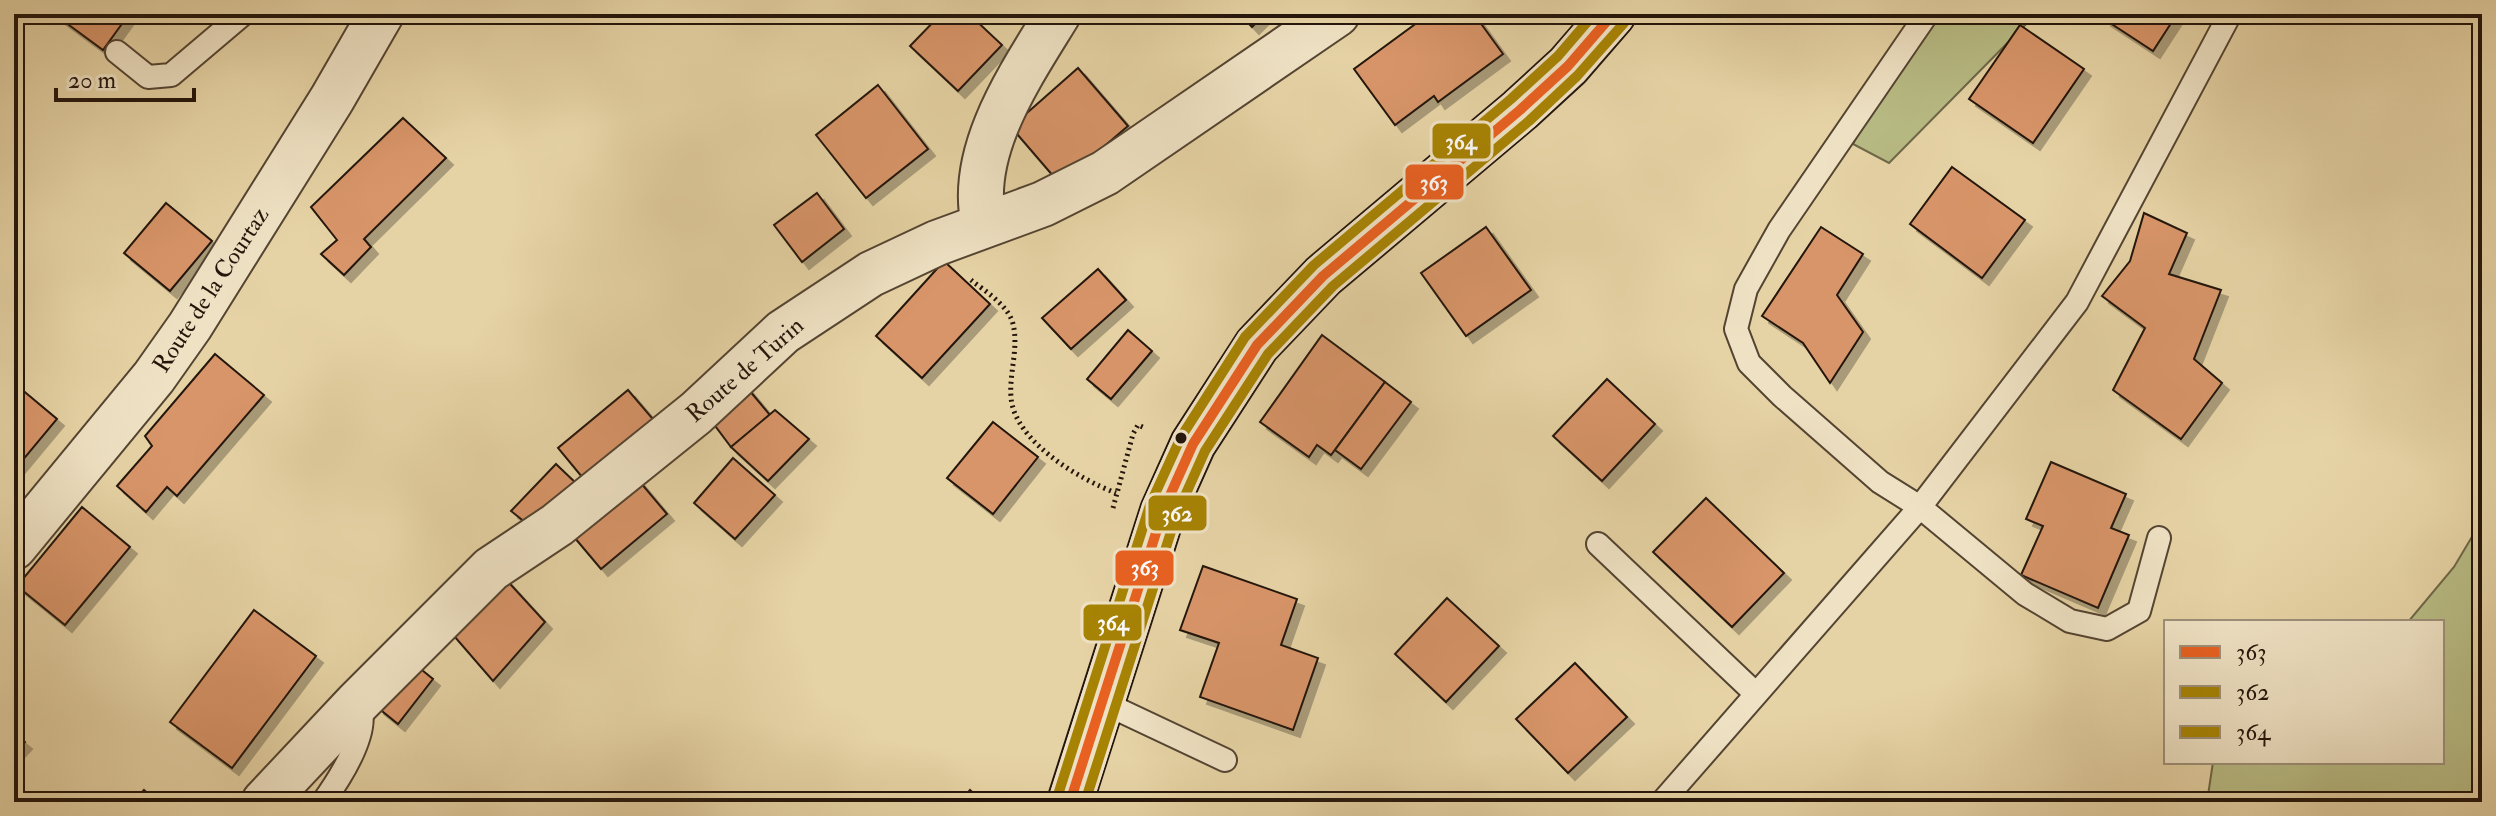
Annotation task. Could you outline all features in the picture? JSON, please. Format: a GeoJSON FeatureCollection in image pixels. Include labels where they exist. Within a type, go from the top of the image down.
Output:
{"type":"FeatureCollection","features":[{"type":"Feature","properties":{"kind":"street","name":"Route de la Courtaz"},"geometry":{"type":"LineString","coordinates":[[14,547],[154,377],[190,326],[332,99],[381,14]]}},
{"type":"Feature","properties":{"kind":"street"},"geometry":{"type":"LineString","coordinates":[[984,224],[980,196],[984,163],[1017,82],[1058,14]]}},
{"type":"Feature","properties":{"kind":"street","name":"Route de Turin"},"geometry":{"type":"LineString","coordinates":[[264,802],[357,703],[491,569],[557,525],[696,413],[783,332],[871,274],[984,224],[1043,204],[1105,173],[1337,14]]}},
{"type":"Feature","properties":{"kind":"street"},"geometry":{"type":"LineString","coordinates":[[1070,802],[1163,511],[1193,444],[1257,345],[1323,276],[1568,66],[1613,14]]}},
{"type":"Feature","properties":{"kind":"lane"},"geometry":{"type":"LineString","coordinates":[[117,52],[148,77],[171,75],[243,14]]}},
{"type":"Feature","properties":{"kind":"lane"},"geometry":{"type":"LineString","coordinates":[[1927,14],[1779,230],[1746,289],[1736,329],[1749,363],[1880,482],[1920,507],[2025,594],[2070,621],[2107,629],[2139,611],[2159,538]]}},
{"type":"Feature","properties":{"kind":"lane"},"geometry":{"type":"LineString","coordinates":[[1662,802],[1920,507],[2077,302],[2230,14]]}},
{"type":"Feature","properties":{"kind":"lane"},"geometry":{"type":"LineString","coordinates":[[1598,544],[1756,694]]}},
{"type":"Feature","properties":{"kind":"lane"},"geometry":{"type":"LineString","coordinates":[[1102,702],[1225,760]]}},
{"type":"Feature","properties":{"kind":"lane"},"geometry":{"type":"LineString","coordinates":[[323,802],[362,731],[362,710],[357,703]]}},
{"type":"Feature","properties":{"kind":"path"},"geometry":{"type":"LineString","coordinates":[[969,278],[1007,311],[1013,322],[1011,400],[1022,427],[1034,441],[1066,466],[1116,493]]}},
{"type":"Feature","properties":{"kind":"path"},"geometry":{"type":"LineString","coordinates":[[1113,508],[1133,434],[1138,425],[1145,428]]}},
{"type":"Feature","properties":{"kind":"green space"},"geometry":{"type":"Polygon","coordinates":[[[1935,14],[2036,14],[1889,163],[1853,144],[1897,57],[1935,14]]]}},
{"type":"Feature","properties":{"kind":"green space"},"geometry":{"type":"Polygon","coordinates":[[[2482,520],[2482,802],[2207,802],[2213,764],[2444,764],[2444,620],[2410,620],[2454,567],[2482,520]]]}},
{"type":"Feature","properties":{"kind":"building"},"geometry":{"type":"Polygon","coordinates":[[[54,14],[129,14],[103,50],[54,14]]]}},
{"type":"Feature","properties":{"kind":"building"},"geometry":{"type":"Polygon","coordinates":[[[941,14],[969,14],[1002,45],[958,91],[910,46],[941,14]]]}},
{"type":"Feature","properties":{"kind":"building"},"geometry":{"type":"Polygon","coordinates":[[[1240,14],[1265,14],[1252,27],[1240,14]]]}},
{"type":"Feature","properties":{"kind":"building"},"geometry":{"type":"Polygon","coordinates":[[[1429,14],[1474,14],[1503,54],[1438,102],[1434,96],[1395,125],[1354,69],[1429,14]]]}},
{"type":"Feature","properties":{"kind":"building"},"geometry":{"type":"Polygon","coordinates":[[[2107,14],[2177,14],[2153,51],[2104,19],[2107,14]]]}},
{"type":"Feature","properties":{"kind":"building"},"geometry":{"type":"Polygon","coordinates":[[[2020,25],[2084,69],[2033,143],[1969,99],[2020,25]]]}},
{"type":"Feature","properties":{"kind":"building"},"geometry":{"type":"Polygon","coordinates":[[[1078,68],[1128,126],[1060,184],[1011,127],[1078,68]]]}},
{"type":"Feature","properties":{"kind":"building"},"geometry":{"type":"Polygon","coordinates":[[[878,85],[928,149],[866,198],[816,135],[878,85]]]}},
{"type":"Feature","properties":{"kind":"building"},"geometry":{"type":"Polygon","coordinates":[[[403,118],[446,158],[364,239],[371,247],[344,275],[321,254],[337,240],[311,207],[403,118]]]}},
{"type":"Feature","properties":{"kind":"building"},"geometry":{"type":"Polygon","coordinates":[[[1952,167],[2025,220],[1982,278],[1910,224],[1952,167]]]}},
{"type":"Feature","properties":{"kind":"building"},"geometry":{"type":"Polygon","coordinates":[[[817,193],[844,229],[802,262],[774,225],[817,193]]]}},
{"type":"Feature","properties":{"kind":"building"},"geometry":{"type":"Polygon","coordinates":[[[166,203],[212,241],[170,291],[124,253],[166,203]]]}},
{"type":"Feature","properties":{"kind":"building"},"geometry":{"type":"Polygon","coordinates":[[[2144,213],[2187,233],[2169,274],[2221,290],[2194,359],[2222,383],[2181,439],[2113,390],[2145,328],[2102,296],[2130,261],[2144,213]]]}},
{"type":"Feature","properties":{"kind":"building"},"geometry":{"type":"Polygon","coordinates":[[[1486,227],[1531,290],[1466,336],[1421,273],[1486,227]]]}},
{"type":"Feature","properties":{"kind":"building"},"geometry":{"type":"Polygon","coordinates":[[[1821,227],[1863,254],[1837,295],[1863,332],[1830,383],[1803,343],[1762,316],[1821,227]]]}},
{"type":"Feature","properties":{"kind":"building"},"geometry":{"type":"Polygon","coordinates":[[[944,261],[990,304],[922,378],[876,336],[944,261]]]}},
{"type":"Feature","properties":{"kind":"building"},"geometry":{"type":"Polygon","coordinates":[[[1098,269],[1126,300],[1071,349],[1042,318],[1098,269]]]}},
{"type":"Feature","properties":{"kind":"building"},"geometry":{"type":"Polygon","coordinates":[[[1128,330],[1152,351],[1111,399],[1087,379],[1128,330]]]}},
{"type":"Feature","properties":{"kind":"building"},"geometry":{"type":"Polygon","coordinates":[[[1322,335],[1385,382],[1331,455],[1317,445],[1309,457],[1260,422],[1322,335]]]}},
{"type":"Feature","properties":{"kind":"building"},"geometry":{"type":"Polygon","coordinates":[[[215,354],[264,395],[177,496],[167,487],[146,512],[117,486],[152,446],[145,436],[215,354]]]}},
{"type":"Feature","properties":{"kind":"building"},"geometry":{"type":"Polygon","coordinates":[[[739,378],[770,415],[731,447],[704,411],[739,378]]]}},
{"type":"Feature","properties":{"kind":"building"},"geometry":{"type":"Polygon","coordinates":[[[1607,379],[1655,424],[1602,481],[1553,436],[1607,379]]]}},
{"type":"Feature","properties":{"kind":"building"},"geometry":{"type":"Polygon","coordinates":[[[1385,382],[1411,402],[1361,469],[1335,450],[1385,382]]]}},
{"type":"Feature","properties":{"kind":"building"},"geometry":{"type":"Polygon","coordinates":[[[14,383],[57,419],[17,467],[14,465],[14,383]]]}},
{"type":"Feature","properties":{"kind":"building"},"geometry":{"type":"Polygon","coordinates":[[[628,390],[658,425],[587,483],[558,448],[628,390]]]}},
{"type":"Feature","properties":{"kind":"building"},"geometry":{"type":"Polygon","coordinates":[[[775,410],[809,439],[768,481],[731,447],[775,410]]]}},
{"type":"Feature","properties":{"kind":"building"},"geometry":{"type":"Polygon","coordinates":[[[993,422],[1038,457],[993,514],[947,478],[993,422]]]}},
{"type":"Feature","properties":{"kind":"building"},"geometry":{"type":"Polygon","coordinates":[[[733,458],[775,495],[735,539],[694,503],[733,458]]]}},
{"type":"Feature","properties":{"kind":"building"},"geometry":{"type":"Polygon","coordinates":[[[2051,462],[2126,494],[2111,528],[2129,535],[2098,608],[2021,575],[2043,526],[2026,519],[2051,462]]]}},
{"type":"Feature","properties":{"kind":"building"},"geometry":{"type":"Polygon","coordinates":[[[556,464],[582,489],[531,527],[511,511],[556,464]]]}},
{"type":"Feature","properties":{"kind":"building"},"geometry":{"type":"Polygon","coordinates":[[[635,476],[667,514],[601,569],[569,531],[635,476]]]}},
{"type":"Feature","properties":{"kind":"building"},"geometry":{"type":"Polygon","coordinates":[[[1706,498],[1784,573],[1732,627],[1653,552],[1706,498]]]}},
{"type":"Feature","properties":{"kind":"building"},"geometry":{"type":"Polygon","coordinates":[[[82,507],[130,547],[65,625],[17,586],[82,507]]]}},
{"type":"Feature","properties":{"kind":"building"},"geometry":{"type":"Polygon","coordinates":[[[1203,566],[1297,599],[1281,645],[1318,658],[1293,730],[1200,697],[1219,643],[1180,630],[1203,566]]]}},
{"type":"Feature","properties":{"kind":"building"},"geometry":{"type":"Polygon","coordinates":[[[501,574],[545,622],[493,681],[448,629],[501,574]]]}},
{"type":"Feature","properties":{"kind":"building"},"geometry":{"type":"Polygon","coordinates":[[[1447,598],[1499,646],[1446,702],[1395,654],[1447,598]]]}},
{"type":"Feature","properties":{"kind":"building"},"geometry":{"type":"Polygon","coordinates":[[[254,610],[316,656],[232,768],[170,722],[254,610]]]}},
{"type":"Feature","properties":{"kind":"building"},"geometry":{"type":"Polygon","coordinates":[[[412,662],[433,679],[398,724],[377,707],[412,662]]]}},
{"type":"Feature","properties":{"kind":"building"},"geometry":{"type":"Polygon","coordinates":[[[1575,663],[1627,717],[1568,773],[1516,719],[1575,663]]]}},
{"type":"Feature","properties":{"kind":"building"},"geometry":{"type":"Polygon","coordinates":[[[14,733],[25,742],[14,754],[14,733]]]}},
{"type":"Feature","properties":{"kind":"building"},"geometry":{"type":"Polygon","coordinates":[[[144,790],[158,802],[133,802],[144,790]]]}},
{"type":"Feature","properties":{"kind":"building"},"geometry":{"type":"Polygon","coordinates":[[[970,790],[983,802],[960,802],[970,790]]]}},
{"type":"Feature","properties":{"kind":"transit line","name":"364"},"geometry":{"type":"LineString","coordinates":[[1057,798],[1150,505],[1181,437],[1245,337],[1314,265],[1558,56],[1594,14]]}},
{"type":"Feature","properties":{"kind":"transit line","name":"363"},"geometry":{"type":"LineString","coordinates":[[1070,802],[1163,511],[1193,444],[1257,345],[1323,276],[1568,66],[1613,14]]}},
{"type":"Feature","properties":{"kind":"transit line","name":"362"},"geometry":{"type":"LineString","coordinates":[[1085,802],[1176,516],[1205,451],[1268,354],[1333,286],[1529,121],[1577,76],[1624,23]]}}]}
